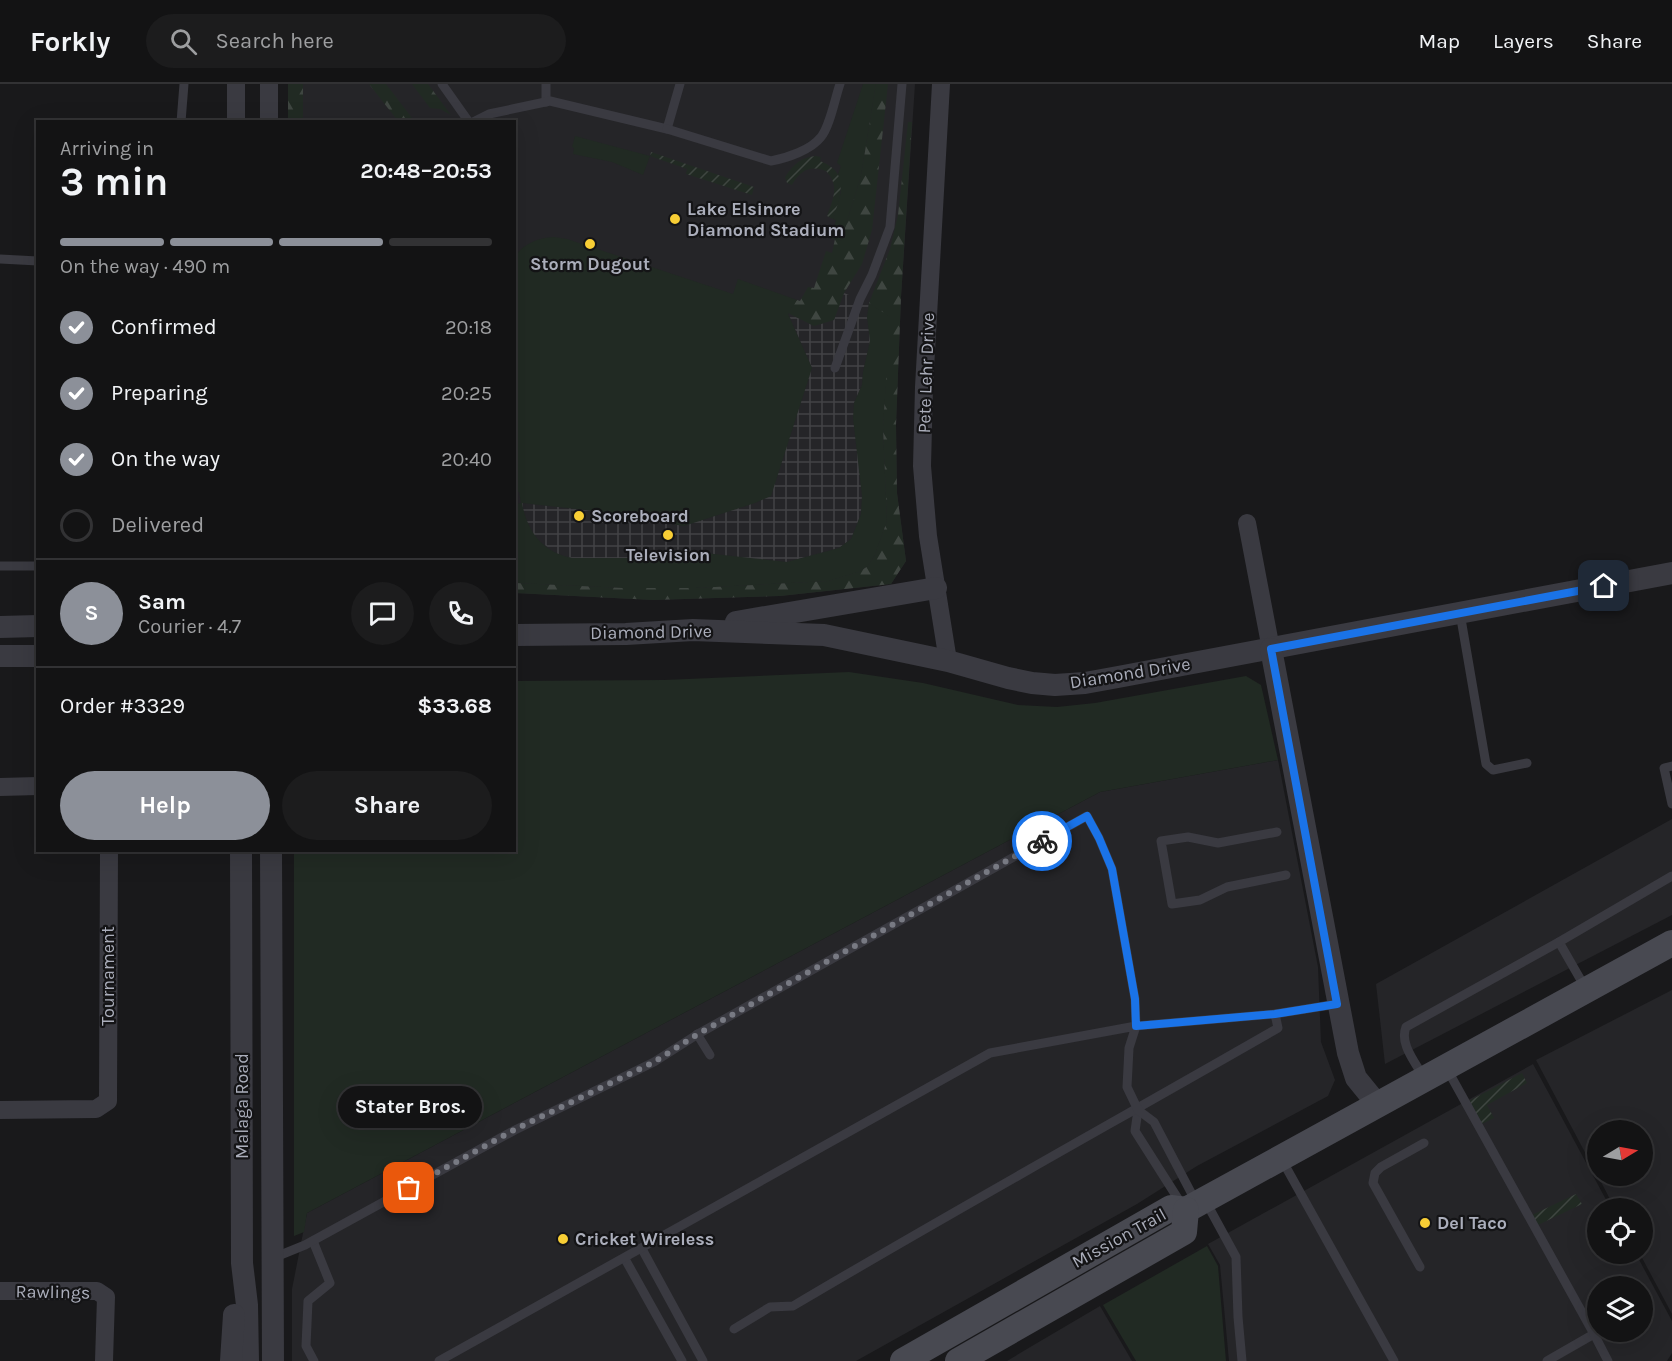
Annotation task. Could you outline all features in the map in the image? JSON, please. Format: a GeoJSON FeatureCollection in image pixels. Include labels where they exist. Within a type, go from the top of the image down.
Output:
{"type":"FeatureCollection","features":[{"type":"Feature","properties":{"kind":"main road"},"geometry":{"type":"LineString","coordinates":[[1196,1205],[1672,943]]}},
{"type":"Feature","properties":{"kind":"main road","name":"Mission Trail"},"geometry":{"type":"LineString","coordinates":[[969,1358],[1184,1232],[1196,1205]]}},
{"type":"Feature","properties":{"kind":"main road","name":"Mission Trail"},"geometry":{"type":"LineString","coordinates":[[903,1361],[1171,1208],[1196,1205]]}},
{"type":"Feature","properties":{"kind":"street"},"geometry":{"type":"LineString","coordinates":[[236,84],[236,120]]}},
{"type":"Feature","properties":{"kind":"street"},"geometry":{"type":"LineString","coordinates":[[269,84],[269,120]]}},
{"type":"Feature","properties":{"kind":"street","name":"Pete Lehr Drive"},"geometry":{"type":"LineString","coordinates":[[941,84],[924,387],[922,466],[928,536],[948,661]]}},
{"type":"Feature","properties":{"kind":"street"},"geometry":{"type":"LineString","coordinates":[[1247,523],[1348,1053],[1356,1078],[1378,1105]]}},
{"type":"Feature","properties":{"kind":"street","name":"Diamond Drive"},"geometry":{"type":"LineString","coordinates":[[516,634],[626,634],[693,630],[824,635],[948,661],[1008,678],[1055,685],[1118,678],[1672,573]]}},
{"type":"Feature","properties":{"kind":"street"},"geometry":{"type":"LineString","coordinates":[[693,630],[936,588]]}},
{"type":"Feature","properties":{"kind":"street"},"geometry":{"type":"LineString","coordinates":[[0,627],[36,627]]}},
{"type":"Feature","properties":{"kind":"street"},"geometry":{"type":"LineString","coordinates":[[0,656],[36,656]]}},
{"type":"Feature","properties":{"kind":"street"},"geometry":{"type":"LineString","coordinates":[[0,787],[36,786]]}},
{"type":"Feature","properties":{"kind":"street","name":"Tournament"},"geometry":{"type":"LineString","coordinates":[[0,1110],[96,1109],[108,1101],[109,852]]}},
{"type":"Feature","properties":{"kind":"street","name":"Malaga Road"},"geometry":{"type":"LineString","coordinates":[[241,852],[242,1263],[247,1305],[248,1361]]}},
{"type":"Feature","properties":{"kind":"street","name":"Malaga Road"},"geometry":{"type":"LineString","coordinates":[[271,852],[273,1361]]}},
{"type":"Feature","properties":{"kind":"street"},"geometry":{"type":"LineString","coordinates":[[231,1361],[234,1310],[242,1263]]}},
{"type":"Feature","properties":{"kind":"street","name":"Rawlings"},"geometry":{"type":"LineString","coordinates":[[0,1291],[97,1292],[106,1297],[104,1361]]}},
{"type":"Feature","properties":{"kind":"lane"},"geometry":{"type":"LineString","coordinates":[[182,120],[184,84]]}},
{"type":"Feature","properties":{"kind":"lane"},"geometry":{"type":"LineString","coordinates":[[442,84],[469,120]]}},
{"type":"Feature","properties":{"kind":"lane"},"geometry":{"type":"LineString","coordinates":[[546,84],[546,102]]}},
{"type":"Feature","properties":{"kind":"lane"},"geometry":{"type":"LineString","coordinates":[[667,129],[680,84]]}},
{"type":"Feature","properties":{"kind":"lane"},"geometry":{"type":"LineString","coordinates":[[476,120],[489,114],[546,102],[571,105],[667,129],[771,161],[783,159],[815,144],[823,135],[840,84]]}},
{"type":"Feature","properties":{"kind":"lane"},"geometry":{"type":"LineString","coordinates":[[835,368],[890,227],[902,84]]}},
{"type":"Feature","properties":{"kind":"lane"},"geometry":{"type":"LineString","coordinates":[[0,259],[36,261]]}},
{"type":"Feature","properties":{"kind":"lane"},"geometry":{"type":"LineString","coordinates":[[0,566],[36,566]]}},
{"type":"Feature","properties":{"kind":"lane"},"geometry":{"type":"LineString","coordinates":[[1460,613],[1486,764],[1493,770],[1527,763]]}},
{"type":"Feature","properties":{"kind":"lane"},"geometry":{"type":"LineString","coordinates":[[1672,766],[1664,768],[1672,804]]}},
{"type":"Feature","properties":{"kind":"lane"},"geometry":{"type":"LineString","coordinates":[[273,1258],[313,1241],[514,1130],[654,1062],[697,1034],[1087,816],[1112,869],[1135,999],[1136,1026],[1129,1047],[1127,1087],[1138,1110],[1154,1122],[1196,1205]]}},
{"type":"Feature","properties":{"kind":"lane"},"geometry":{"type":"LineString","coordinates":[[1277,832],[1218,843],[1188,837],[1161,842],[1173,904],[1200,900],[1227,887],[1286,875]]}},
{"type":"Feature","properties":{"kind":"lane"},"geometry":{"type":"LineString","coordinates":[[1587,1322],[1436,1074],[1405,1042],[1404,1034],[1406,1027],[1672,876]]}},
{"type":"Feature","properties":{"kind":"lane"},"geometry":{"type":"LineString","coordinates":[[1559,942],[1587,990]]}},
{"type":"Feature","properties":{"kind":"lane"},"geometry":{"type":"LineString","coordinates":[[439,1361],[990,1053],[1136,1026],[1275,1014],[1337,1004]]}},
{"type":"Feature","properties":{"kind":"lane"},"geometry":{"type":"LineString","coordinates":[[734,1329],[770,1307],[793,1306],[1086,1136],[1138,1110],[1278,1029],[1275,1014]]}},
{"type":"Feature","properties":{"kind":"lane"},"geometry":{"type":"LineString","coordinates":[[697,1034],[710,1055]]}},
{"type":"Feature","properties":{"kind":"lane"},"geometry":{"type":"LineString","coordinates":[[1138,1110],[1135,1131],[1236,1257],[1242,1361]]}},
{"type":"Feature","properties":{"kind":"lane"},"geometry":{"type":"LineString","coordinates":[[1420,1267],[1373,1183],[1375,1173],[1381,1167],[1424,1143]]}},
{"type":"Feature","properties":{"kind":"lane"},"geometry":{"type":"LineString","coordinates":[[1281,1158],[1394,1361]]}},
{"type":"Feature","properties":{"kind":"lane"},"geometry":{"type":"LineString","coordinates":[[313,1241],[330,1283],[308,1301],[306,1346],[314,1361]]}},
{"type":"Feature","properties":{"kind":"lane"},"geometry":{"type":"LineString","coordinates":[[642,1249],[703,1361]]}},
{"type":"Feature","properties":{"kind":"lane"},"geometry":{"type":"LineString","coordinates":[[625,1259],[682,1361]]}},
{"type":"Feature","properties":{"kind":"lane"},"geometry":{"type":"LineString","coordinates":[[1547,1361],[1587,1338]]}},
{"type":"Feature","properties":{"kind":"lane"},"geometry":{"type":"LineString","coordinates":[[1598,1342],[1608,1361]]}},
{"type":"Feature","properties":{"kind":"shaded area"},"geometry":{"type":"Polygon","coordinates":[[[288,84],[915,84],[901,297],[896,425],[897,493],[906,561],[891,584],[780,596],[653,600],[516,593],[516,120],[288,120],[288,84]]]}},
{"type":"Feature","properties":{"kind":"shaded area"},"geometry":{"type":"Polygon","coordinates":[[[844,293],[869,303],[867,317],[870,329],[862,385],[854,403],[862,496],[861,514],[851,539],[839,548],[787,562],[691,554],[671,558],[571,558],[558,555],[532,535],[524,518],[521,503],[595,511],[684,526],[812,368],[788,313],[814,326],[834,320],[844,293]]]}},
{"type":"Feature","properties":{"kind":"shaded area"},"geometry":{"type":"Polygon","coordinates":[[[1278,760],[1318,967],[1321,1042],[1335,1080],[1328,1096],[1197,1166],[1137,1204],[856,1361],[292,1361],[292,1289],[307,1213],[1100,792],[1278,760]]]}},
{"type":"Feature","properties":{"kind":"shaded area"},"geometry":{"type":"Polygon","coordinates":[[[1672,819],[1672,915],[1385,1064],[1376,984],[1672,819]]]}},
{"type":"Feature","properties":{"kind":"shaded area"},"geometry":{"type":"Polygon","coordinates":[[[1672,990],[1672,1314],[1645,1264],[1653,1264],[1653,1198],[1609,1198],[1603,1186],[1653,1186],[1653,1120],[1587,1120],[1587,1156],[1536,1060],[1672,990]]]}},
{"type":"Feature","properties":{"kind":"shaded area"},"geometry":{"type":"Polygon","coordinates":[[[1533,1064],[1587,1164],[1587,1186],[1599,1186],[1605,1198],[1587,1198],[1587,1264],[1641,1264],[1648,1276],[1587,1276],[1587,1342],[1653,1342],[1653,1286],[1672,1321],[1672,1353],[1667,1361],[1229,1361],[1220,1265],[1208,1244],[1533,1064]]]}},
{"type":"Feature","properties":{"kind":"shaded area"},"geometry":{"type":"Polygon","coordinates":[[[1100,1306],[1132,1361],[1007,1361],[1032,1346],[1100,1306]]]}},
{"type":"Feature","properties":{"kind":"green space"},"geometry":{"type":"Polygon","coordinates":[[[288,84],[303,84],[303,120],[288,120],[288,84]]]}},
{"type":"Feature","properties":{"kind":"green space"},"geometry":{"type":"Polygon","coordinates":[[[369,84],[386,84],[412,118],[412,120],[397,120],[369,84]]]}},
{"type":"Feature","properties":{"kind":"green space"},"geometry":{"type":"Polygon","coordinates":[[[412,84],[428,84],[451,115],[440,109],[430,108],[412,84]]]}},
{"type":"Feature","properties":{"kind":"green space"},"geometry":{"type":"Polygon","coordinates":[[[863,84],[876,84],[861,176],[841,241],[831,238],[836,220],[833,219],[841,192],[838,174],[841,166],[837,163],[863,84]]]}},
{"type":"Feature","properties":{"kind":"green space"},"geometry":{"type":"Polygon","coordinates":[[[876,84],[888,84],[872,230],[862,264],[844,293],[834,320],[814,326],[788,313],[797,300],[800,301],[808,287],[814,288],[826,251],[832,253],[835,239],[841,241],[861,176],[876,84]]]}},
{"type":"Feature","properties":{"kind":"green space"},"geometry":{"type":"Polygon","coordinates":[[[908,122],[912,122],[896,425],[897,493],[906,561],[891,584],[780,596],[653,600],[516,593],[516,583],[623,588],[695,588],[829,581],[859,572],[868,566],[875,555],[887,521],[883,427],[890,317],[869,303],[890,249],[898,215],[908,122]]]}},
{"type":"Feature","properties":{"kind":"green space"},"geometry":{"type":"Polygon","coordinates":[[[575,136],[650,156],[643,175],[612,162],[573,154],[575,136]]]}},
{"type":"Feature","properties":{"kind":"green space"},"geometry":{"type":"Polygon","coordinates":[[[651,152],[754,187],[752,195],[686,174],[687,169],[650,156],[651,152]]]}},
{"type":"Feature","properties":{"kind":"green space"},"geometry":{"type":"Polygon","coordinates":[[[815,156],[821,157],[820,161],[836,171],[841,185],[833,219],[827,216],[834,187],[826,171],[806,170],[792,185],[787,183],[785,177],[798,162],[815,156]]]}},
{"type":"Feature","properties":{"kind":"green space"},"geometry":{"type":"Polygon","coordinates":[[[554,237],[567,239],[733,294],[738,279],[797,300],[788,314],[812,368],[771,496],[684,526],[595,511],[522,503],[528,523],[538,539],[552,551],[572,558],[671,558],[705,553],[787,562],[839,548],[851,539],[861,514],[862,496],[853,418],[854,403],[862,385],[870,341],[867,317],[869,303],[891,317],[883,427],[887,521],[875,555],[868,566],[859,572],[829,581],[695,588],[623,588],[516,583],[516,504],[521,503],[519,492],[516,492],[516,255],[522,248],[542,239],[554,237]]]}},
{"type":"Feature","properties":{"kind":"green space"},"geometry":{"type":"Polygon","coordinates":[[[849,672],[923,683],[1018,705],[1057,707],[1095,703],[1246,676],[1261,685],[1278,760],[1100,792],[307,1213],[304,1232],[294,1236],[294,852],[516,852],[516,681],[664,680],[849,672]]]}},
{"type":"Feature","properties":{"kind":"green space"},"geometry":{"type":"Polygon","coordinates":[[[1522,1073],[1527,1083],[1487,1105],[1494,1118],[1482,1124],[1469,1101],[1522,1073]]]}},
{"type":"Feature","properties":{"kind":"green space"},"geometry":{"type":"Polygon","coordinates":[[[1576,1194],[1582,1204],[1538,1225],[1532,1215],[1576,1194]]]}},
{"type":"Feature","properties":{"kind":"green space"},"geometry":{"type":"Polygon","coordinates":[[[1207,1246],[1218,1266],[1226,1361],[1136,1361],[1103,1305],[1207,1246]]]}},
{"type":"Feature","properties":{"kind":"way so far"},"geometry":{"type":"LineString","coordinates":[[409,1188],[514,1130],[654,1062],[698,1034],[1042,841]]}},
{"type":"Feature","properties":{"kind":"place","name":"Lake Elsinore Diamond Stadium"},"geometry":{"type":"Point","coordinates":[675,219]}},
{"type":"Feature","properties":{"kind":"place","name":"Storm Dugout"},"geometry":{"type":"Point","coordinates":[590,244]}},
{"type":"Feature","properties":{"kind":"place","name":"Scoreboard"},"geometry":{"type":"Point","coordinates":[579,516]}},
{"type":"Feature","properties":{"kind":"place","name":"Television"},"geometry":{"type":"Point","coordinates":[668,535]}},
{"type":"Feature","properties":{"kind":"place","name":"Stater Bros."},"geometry":{"type":"Point","coordinates":[409,1188]}},
{"type":"Feature","properties":{"kind":"place","name":"Del Taco"},"geometry":{"type":"Point","coordinates":[1425,1223]}},
{"type":"Feature","properties":{"kind":"place","name":"Cricket Wireless"},"geometry":{"type":"Point","coordinates":[563,1239]}},
{"type":"Feature","properties":{"kind":"route"},"geometry":{"type":"LineString","coordinates":[[1042,841],[1087,816],[1099,838],[1112,869],[1135,999],[1136,1026],[1275,1014],[1337,1004],[1271,649],[1604,586]]}}]}
